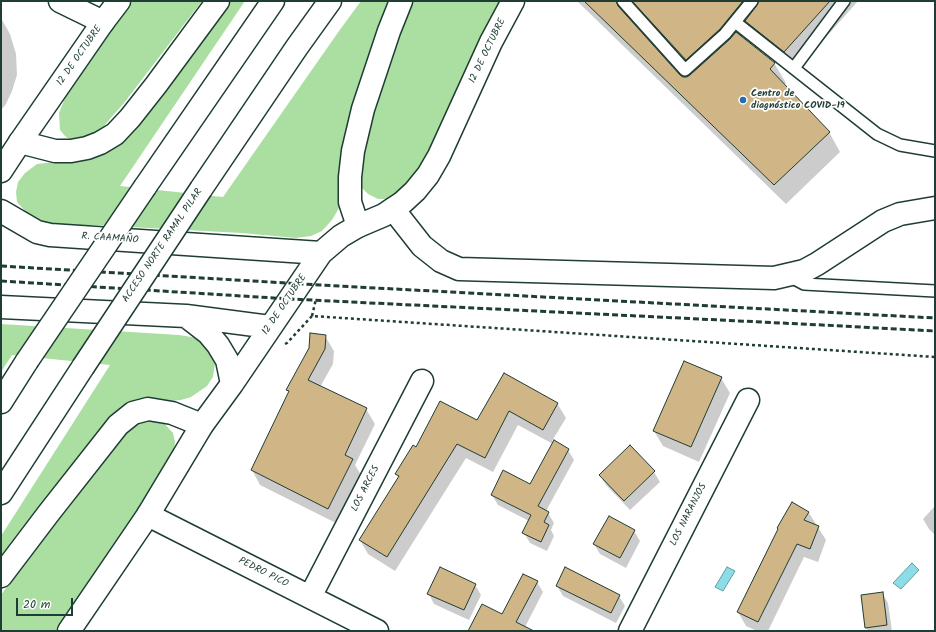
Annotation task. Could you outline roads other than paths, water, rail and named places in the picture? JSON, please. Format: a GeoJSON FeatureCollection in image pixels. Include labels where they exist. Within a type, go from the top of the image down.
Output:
{"type":"FeatureCollection","features":[{"type":"Feature","properties":{"kind":"main road"},"geometry":{"type":"LineString","coordinates":[[60,1],[103,22]]}},
{"type":"Feature","properties":{"kind":"main road","name":"12 DE OCTUBRE"},"geometry":{"type":"LineString","coordinates":[[1,171],[10,142],[119,1]]}},
{"type":"Feature","properties":{"kind":"main road"},"geometry":{"type":"LineString","coordinates":[[10,142],[55,151],[71,151],[87,148],[100,143],[115,134],[156,86],[218,1]]}},
{"type":"Feature","properties":{"kind":"main road"},"geometry":{"type":"LineString","coordinates":[[1,402],[145,186],[273,1]]}},
{"type":"Feature","properties":{"kind":"main road","name":"ACCESO NORTE RAMAL PILAR"},"geometry":{"type":"LineString","coordinates":[[1,493],[201,189],[330,1]]}},
{"type":"Feature","properties":{"kind":"main road"},"geometry":{"type":"LineString","coordinates":[[358,226],[350,202],[350,177],[353,152],[366,102],[389,31],[401,1]]}},
{"type":"Feature","properties":{"kind":"main road","name":"12 DE OCTUBRE"},"geometry":{"type":"LineString","coordinates":[[69,631],[148,515],[202,424],[232,384],[276,336],[321,253],[341,236],[358,226],[384,215],[402,203],[415,191],[428,175],[439,156],[491,42],[513,1]]}},
{"type":"Feature","properties":{"kind":"main road"},"geometry":{"type":"LineString","coordinates":[[393,209],[422,246],[441,261],[459,269],[774,278],[804,271],[883,221],[900,214],[935,208]]}},
{"type":"Feature","properties":{"kind":"main road","name":"R. CAAMAÑO"},"geometry":{"type":"LineString","coordinates":[[1,211],[37,232],[50,235],[321,253]]}},
{"type":"Feature","properties":{"kind":"main road"},"geometry":{"type":"LineString","coordinates":[[1,307],[186,316],[276,336]]}},
{"type":"Feature","properties":{"kind":"main road"},"geometry":{"type":"LineString","coordinates":[[186,316],[208,333],[218,345],[227,360],[232,384]]}},
{"type":"Feature","properties":{"kind":"main road","name":"LOS ARCES"},"geometry":{"type":"LineString","coordinates":[[310,597],[422,381]]}},
{"type":"Feature","properties":{"kind":"main road","name":"LOS NARANJOS"},"geometry":{"type":"LineString","coordinates":[[630,631],[748,400]]}},
{"type":"Feature","properties":{"kind":"main road"},"geometry":{"type":"LineString","coordinates":[[1,576],[118,425],[133,413],[148,409],[172,413],[202,424]]}},
{"type":"Feature","properties":{"kind":"main road","name":"PEDRO PICO"},"geometry":{"type":"LineString","coordinates":[[148,515],[377,631]]}},
{"type":"Feature","properties":{"kind":"lane"},"geometry":{"type":"LineString","coordinates":[[623,1],[685,70],[725,34],[752,1]]}},
{"type":"Feature","properties":{"kind":"lane"},"geometry":{"type":"LineString","coordinates":[[794,68],[844,1]]}},
{"type":"Feature","properties":{"kind":"lane"},"geometry":{"type":"LineString","coordinates":[[735,22],[877,134],[900,145],[935,151]]}},
{"type":"Feature","properties":{"kind":"lane"},"geometry":{"type":"LineString","coordinates":[[787,275],[804,284],[935,291]]}},
{"type":"Feature","properties":{"kind":"water"},"geometry":{"type":"Polygon","coordinates":[[[912,563],[919,570],[901,589],[893,583],[912,563]]]}},
{"type":"Feature","properties":{"kind":"water"},"geometry":{"type":"Polygon","coordinates":[[[727,567],[735,571],[723,591],[715,587],[727,567]]]}},
{"type":"Feature","properties":{"kind":"railway"},"geometry":{"type":"LineString","coordinates":[[1,266],[320,285],[935,318]]}},
{"type":"Feature","properties":{"kind":"railway"},"geometry":{"type":"LineString","coordinates":[[1,281],[290,299],[935,331]]}},
{"type":"Feature","properties":{"kind":"place","name":"Centro de diagnóstico COVID-19"},"geometry":{"type":"Point","coordinates":[743,100]}}]}
